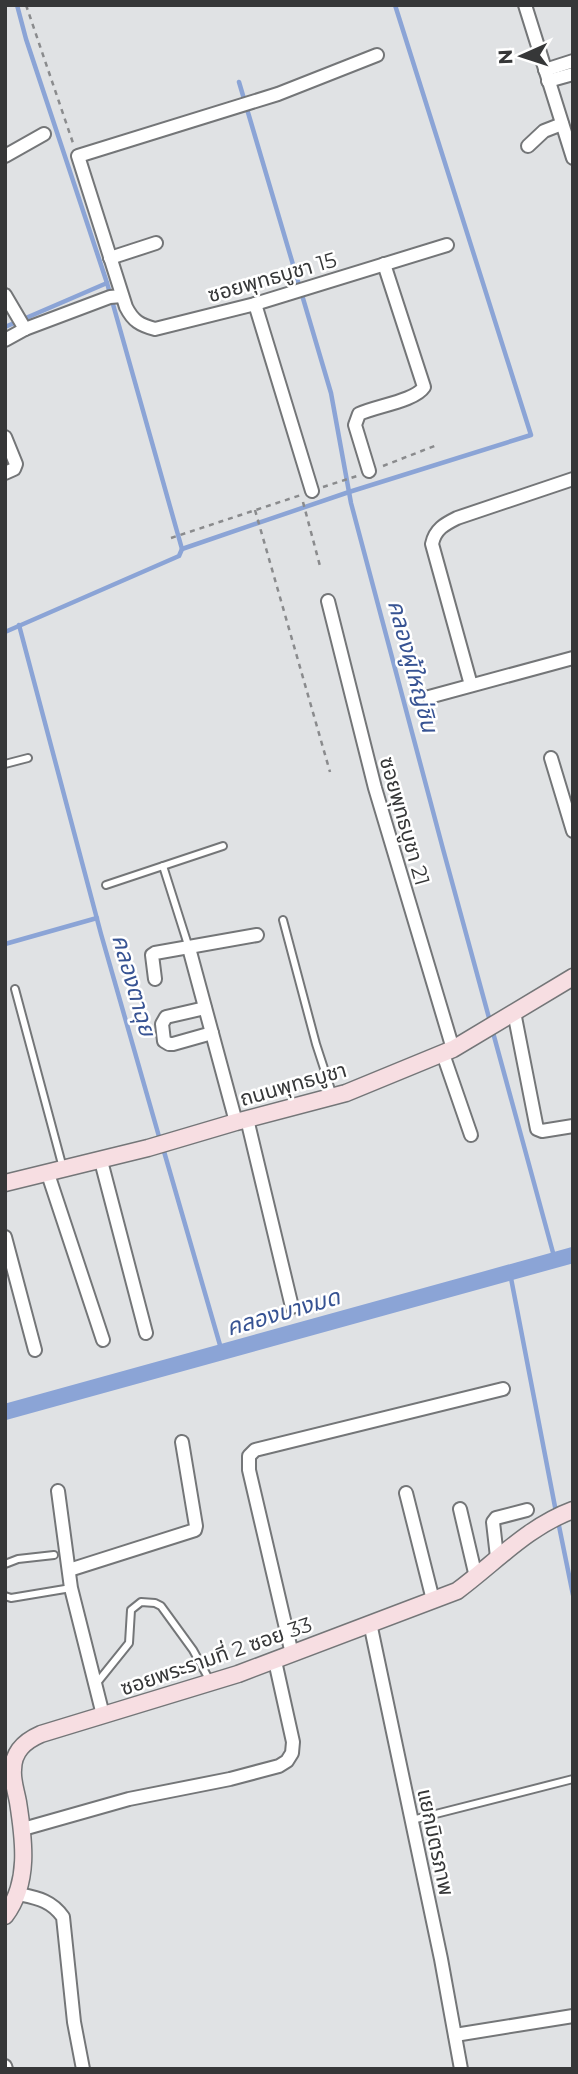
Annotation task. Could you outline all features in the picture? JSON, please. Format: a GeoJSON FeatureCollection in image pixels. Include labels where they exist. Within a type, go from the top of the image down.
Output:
{"type":"FeatureCollection","features":[{"type":"Feature","properties":{"kind":"street"},"geometry":{"type":"LineString","coordinates":[[525,5],[573,158]]}},
{"type":"Feature","properties":{"kind":"street"},"geometry":{"type":"LineString","coordinates":[[78,156],[278,94],[377,55]]}},
{"type":"Feature","properties":{"kind":"street"},"geometry":{"type":"LineString","coordinates":[[547,76],[573,61]]}},
{"type":"Feature","properties":{"kind":"street"},"geometry":{"type":"LineString","coordinates":[[547,76],[573,74]]}},
{"type":"Feature","properties":{"kind":"street"},"geometry":{"type":"LineString","coordinates":[[528,146],[544,131],[562,124]]}},
{"type":"Feature","properties":{"kind":"street"},"geometry":{"type":"LineString","coordinates":[[5,156],[44,134]]}},
{"type":"Feature","properties":{"kind":"street","name":"ซอยพุทธบูชา 15"},"geometry":{"type":"LineString","coordinates":[[78,156],[122,296],[132,319],[142,326],[155,329],[255,304],[447,245]]}},
{"type":"Feature","properties":{"kind":"street"},"geometry":{"type":"LineString","coordinates":[[110,258],[156,243]]}},
{"type":"Feature","properties":{"kind":"street"},"geometry":{"type":"LineString","coordinates":[[369,471],[355,425],[359,414],[419,394],[424,387],[384,264]]}},
{"type":"Feature","properties":{"kind":"street"},"geometry":{"type":"LineString","coordinates":[[5,295],[25,329]]}},
{"type":"Feature","properties":{"kind":"street"},"geometry":{"type":"LineString","coordinates":[[5,340],[25,329],[110,297],[122,296]]}},
{"type":"Feature","properties":{"kind":"street"},"geometry":{"type":"LineString","coordinates":[[255,304],[306,493]]}},
{"type":"Feature","properties":{"kind":"street"},"geometry":{"type":"LineString","coordinates":[[5,437],[16,464],[14,469],[5,473]]}},
{"type":"Feature","properties":{"kind":"street"},"geometry":{"type":"LineString","coordinates":[[471,685],[432,544],[434,535],[441,526],[457,517],[573,479]]}},
{"type":"Feature","properties":{"kind":"street","name":"ซอยพุทธบูชา 21"},"geometry":{"type":"LineString","coordinates":[[328,601],[375,788],[471,1135]]}},
{"type":"Feature","properties":{"kind":"street"},"geometry":{"type":"LineString","coordinates":[[429,696],[573,658]]}},
{"type":"Feature","properties":{"kind":"street"},"geometry":{"type":"LineString","coordinates":[[551,758],[573,831]]}},
{"type":"Feature","properties":{"kind":"street"},"geometry":{"type":"LineString","coordinates":[[155,979],[152,955],[155,953],[257,935]]}},
{"type":"Feature","properties":{"kind":"street"},"geometry":{"type":"LineString","coordinates":[[189,948],[212,1033],[241,1120],[292,1307]]}},
{"type":"Feature","properties":{"kind":"street","name":"ถนนพุทธบูชา"},"geometry":{"type":"LineString","coordinates":[[5,1183],[172,1142],[241,1120],[346,1093],[448,1052],[573,977]]}},
{"type":"Feature","properties":{"kind":"street"},"geometry":{"type":"LineString","coordinates":[[205,1008],[166,1017],[162,1024],[164,1041],[169,1044],[212,1033]]}},
{"type":"Feature","properties":{"kind":"street"},"geometry":{"type":"LineString","coordinates":[[508,1016],[537,1129],[542,1132],[573,1126]]}},
{"type":"Feature","properties":{"kind":"street"},"geometry":{"type":"LineString","coordinates":[[101,1160],[146,1333]]}},
{"type":"Feature","properties":{"kind":"street"},"geometry":{"type":"LineString","coordinates":[[56,1172],[103,1340]]}},
{"type":"Feature","properties":{"kind":"street"},"geometry":{"type":"LineString","coordinates":[[5,1237],[35,1350]]}},
{"type":"Feature","properties":{"kind":"street"},"geometry":{"type":"LineString","coordinates":[[292,1654],[248,1470],[249,1456],[255,1450],[503,1389]]}},
{"type":"Feature","properties":{"kind":"street"},"geometry":{"type":"LineString","coordinates":[[69,1570],[194,1531],[196,1526],[182,1442]]}},
{"type":"Feature","properties":{"kind":"street"},"geometry":{"type":"LineString","coordinates":[[58,1491],[71,1588],[103,1716]]}},
{"type":"Feature","properties":{"kind":"street"},"geometry":{"type":"LineString","coordinates":[[406,1493],[433,1600]]}},
{"type":"Feature","properties":{"kind":"street"},"geometry":{"type":"LineString","coordinates":[[460,1509],[476,1577]]}},
{"type":"Feature","properties":{"kind":"street"},"geometry":{"type":"LineString","coordinates":[[498,1557],[493,1522],[496,1518],[527,1510]]}},
{"type":"Feature","properties":{"kind":"street","name":"ซอยพระรามที่ 2 ซอย 33"},"geometry":{"type":"LineString","coordinates":[[5,1916],[18,1894],[24,1864],[23,1829],[10,1762],[19,1748],[31,1738],[275,1661],[457,1591],[513,1544],[570,1511]]}},
{"type":"Feature","properties":{"kind":"street","name":"แยกมิตรภาพ"},"geometry":{"type":"LineString","coordinates":[[370,1623],[461,2069]]}},
{"type":"Feature","properties":{"kind":"street"},"geometry":{"type":"LineString","coordinates":[[23,1829],[137,1797],[230,1779],[279,1766],[287,1761],[292,1753],[293,1742],[275,1661]]}},
{"type":"Feature","properties":{"kind":"street"},"geometry":{"type":"LineString","coordinates":[[18,1894],[41,1898],[57,1909],[63,1917],[74,2022],[83,2069]]}},
{"type":"Feature","properties":{"kind":"street"},"geometry":{"type":"LineString","coordinates":[[455,2035],[573,2016]]}},
{"type":"Feature","properties":{"kind":"lane"},"geometry":{"type":"LineString","coordinates":[[5,764],[28,758]]}},
{"type":"Feature","properties":{"kind":"lane"},"geometry":{"type":"LineString","coordinates":[[106,885],[223,846]]}},
{"type":"Feature","properties":{"kind":"lane"},"geometry":{"type":"LineString","coordinates":[[163,866],[189,948]]}},
{"type":"Feature","properties":{"kind":"lane"},"geometry":{"type":"LineString","coordinates":[[282,920],[333,1096]]}},
{"type":"Feature","properties":{"kind":"lane"},"geometry":{"type":"LineString","coordinates":[[15,989],[56,1172]]}},
{"type":"Feature","properties":{"kind":"lane"},"geometry":{"type":"LineString","coordinates":[[5,1564],[18,1559],[54,1555]]}},
{"type":"Feature","properties":{"kind":"lane"},"geometry":{"type":"LineString","coordinates":[[5,1596],[11,1598],[71,1588]]}},
{"type":"Feature","properties":{"kind":"lane"},"geometry":{"type":"LineString","coordinates":[[95,1686],[129,1643],[131,1610],[141,1602],[161,1606],[193,1650],[211,1682]]}},
{"type":"Feature","properties":{"kind":"lane"},"geometry":{"type":"LineString","coordinates":[[412,1820],[573,1779]]}},
{"type":"Feature","properties":{"kind":"path"},"geometry":{"type":"LineString","coordinates":[[26,5],[78,156]]}},
{"type":"Feature","properties":{"kind":"path"},"geometry":{"type":"LineString","coordinates":[[306,493],[320,566]]}},
{"type":"Feature","properties":{"kind":"path"},"geometry":{"type":"LineString","coordinates":[[255,510],[330,772]]}},
{"type":"Feature","properties":{"kind":"waterway"},"geometry":{"type":"LineString","coordinates":[[5,632],[179,556],[182,549],[107,283],[17,5]]}},
{"type":"Feature","properties":{"kind":"waterway"},"geometry":{"type":"LineString","coordinates":[[182,549],[349,492],[531,435],[395,5]]}},
{"type":"Feature","properties":{"kind":"waterway","name":"คลองผู้ใหญ่ชิน"},"geometry":{"type":"LineString","coordinates":[[239,82],[331,393],[351,503],[555,1260]]}},
{"type":"Feature","properties":{"kind":"waterway"},"geometry":{"type":"LineString","coordinates":[[5,327],[107,283]]}},
{"type":"Feature","properties":{"kind":"waterway","name":"คลองตาฉุย"},"geometry":{"type":"LineString","coordinates":[[19,625],[101,934],[160,1140]]}},
{"type":"Feature","properties":{"kind":"waterway"},"geometry":{"type":"LineString","coordinates":[[5,944],[97,918]]}},
{"type":"Feature","properties":{"kind":"waterway","name":"คลองตาฉุย"},"geometry":{"type":"LineString","coordinates":[[163,1148],[222,1352]]}},
{"type":"Feature","properties":{"kind":"waterway","name":"คลองบางมด"},"geometry":{"type":"LineString","coordinates":[[5,1412],[573,1255]]}},
{"type":"Feature","properties":{"kind":"waterway"},"geometry":{"type":"LineString","coordinates":[[510,1273],[556,1512]]}},
{"type":"Feature","properties":{"kind":"waterway"},"geometry":{"type":"LineString","coordinates":[[558,1521],[573,1595]]}}]}
